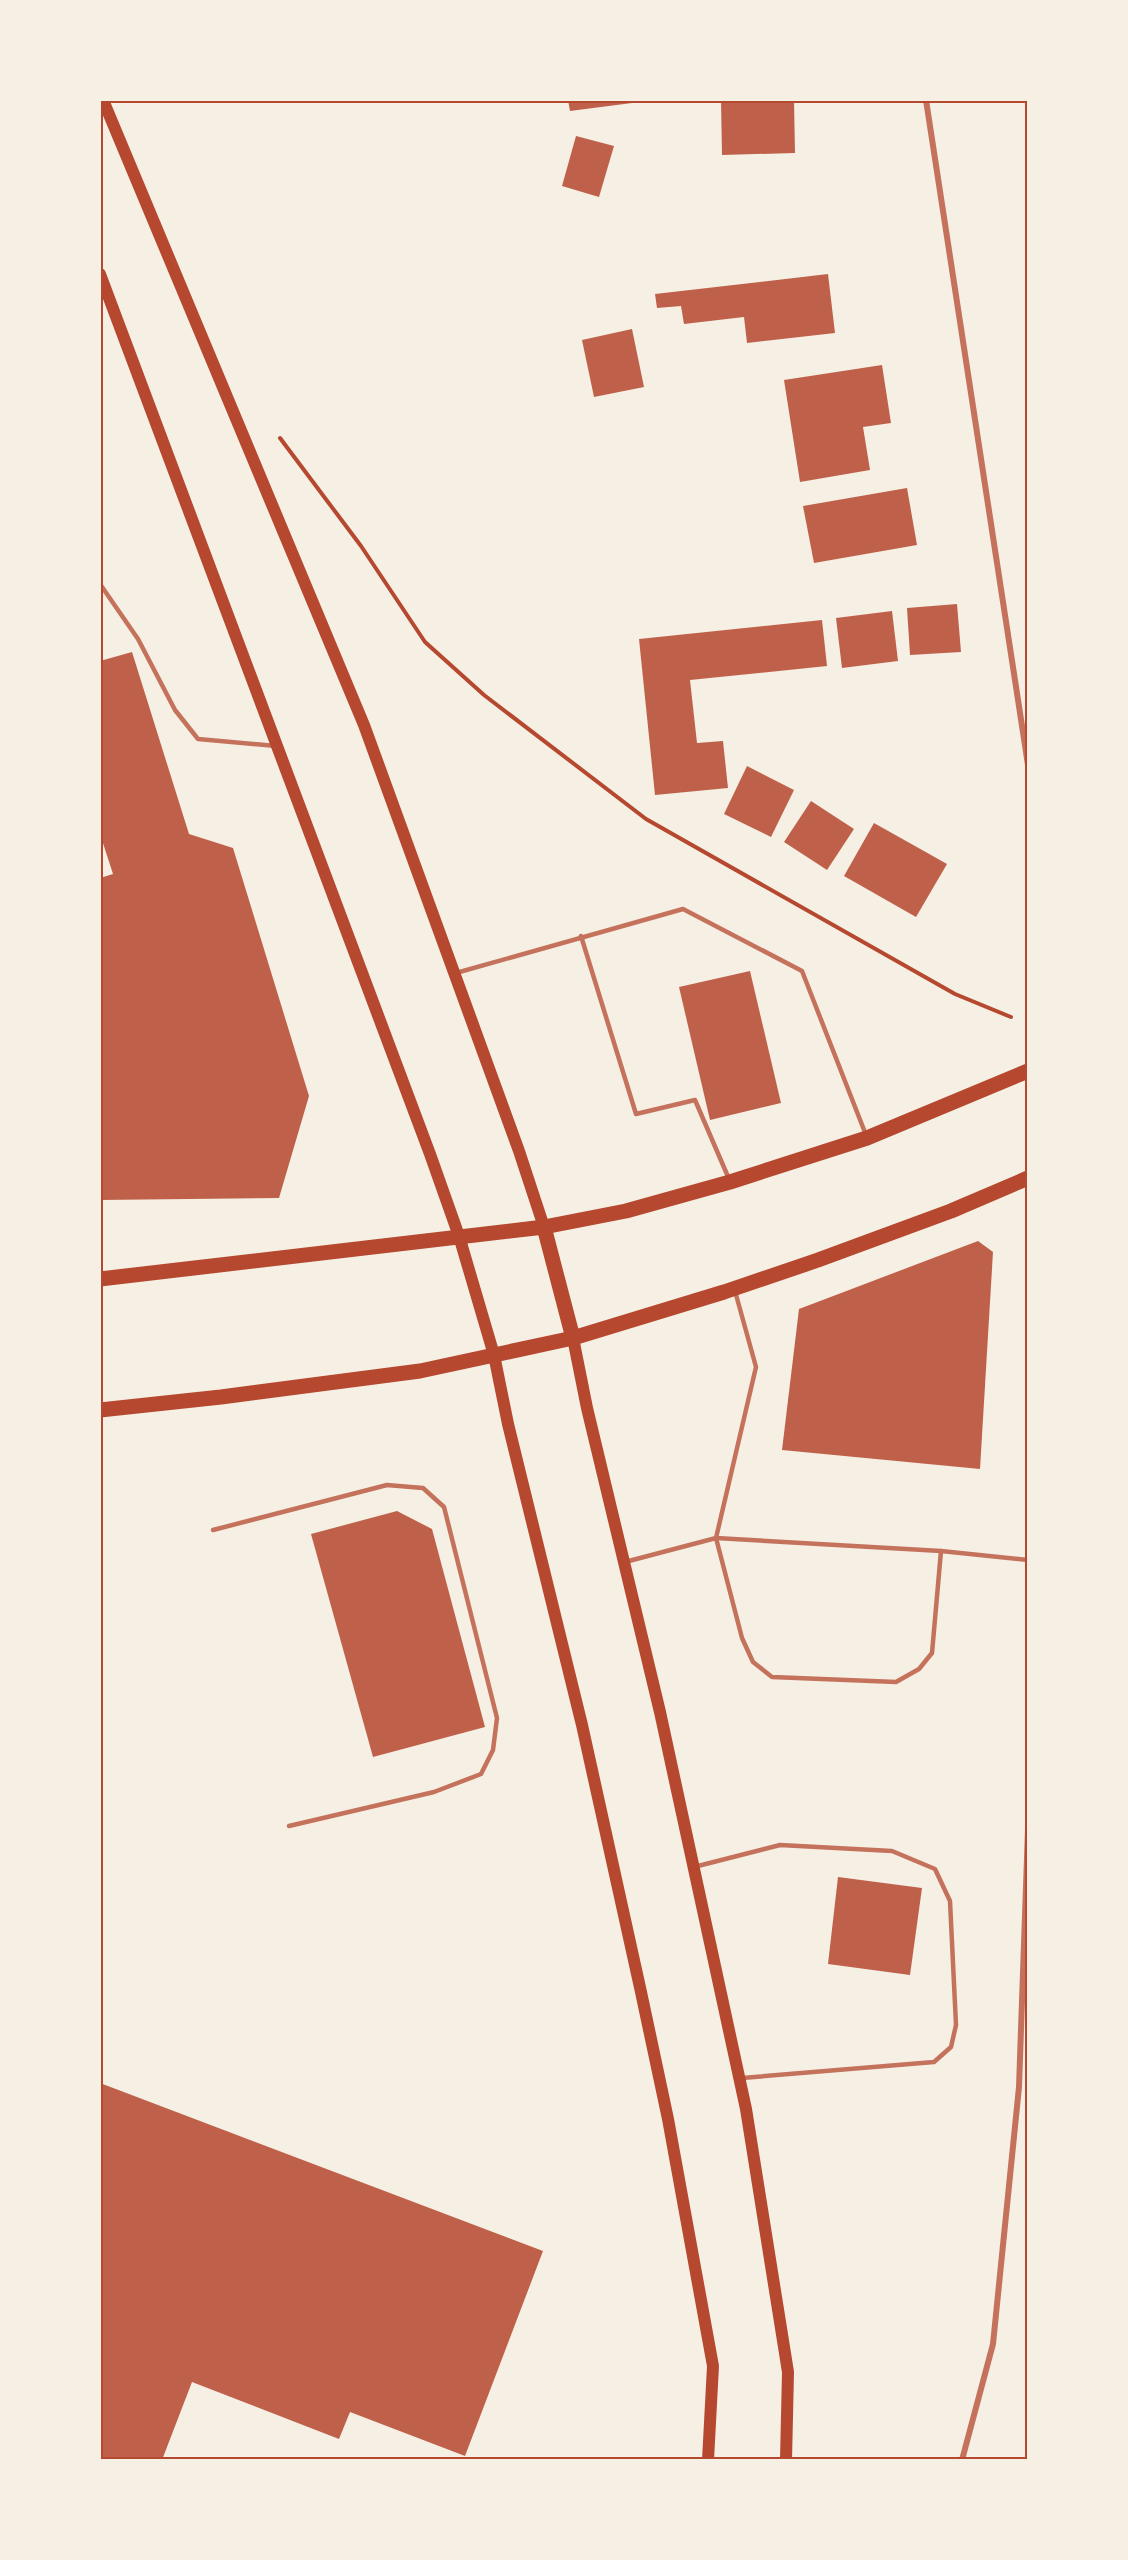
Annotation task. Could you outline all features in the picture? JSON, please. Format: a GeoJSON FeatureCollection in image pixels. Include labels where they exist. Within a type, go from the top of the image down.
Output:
{"type":"FeatureCollection","features":[{"type":"Feature","properties":{"kind":"main road"},"geometry":{"type":"LineString","coordinates":[[103,100],[364,725],[544,1227],[573,1338],[587,1408],[625,1562],[740,2078],[788,2372],[786,2460]]}},
{"type":"Feature","properties":{"kind":"main road"},"geometry":{"type":"LineString","coordinates":[[100,274],[279,746],[459,1236],[494,1354],[508,1424],[582,1725],[668,2119],[713,2366],[708,2460]]}},
{"type":"Feature","properties":{"kind":"main road"},"geometry":{"type":"LineString","coordinates":[[100,1280],[544,1227],[626,1211],[730,1182],[867,1138],[1028,1071]]}},
{"type":"Feature","properties":{"kind":"main road"},"geometry":{"type":"LineString","coordinates":[[100,1410],[420,1371],[573,1338],[735,1288],[951,1211],[1028,1178]]}},
{"type":"Feature","properties":{"kind":"street"},"geometry":{"type":"LineString","coordinates":[[926,100],[1028,765]]}},
{"type":"Feature","properties":{"kind":"street"},"geometry":{"type":"LineString","coordinates":[[962,2460],[993,2344],[1019,2087],[1028,1829]]}},
{"type":"Feature","properties":{"kind":"lane"},"geometry":{"type":"LineString","coordinates":[[100,584],[138,639],[175,710],[198,739],[279,746]]}},
{"type":"Feature","properties":{"kind":"lane"},"geometry":{"type":"LineString","coordinates":[[455,974],[580,936],[683,909],[802,971],[867,1138]]}},
{"type":"Feature","properties":{"kind":"lane"},"geometry":{"type":"LineString","coordinates":[[580,936],[636,1114],[694,1100],[730,1182]]}},
{"type":"Feature","properties":{"kind":"lane"},"geometry":{"type":"LineString","coordinates":[[735,1288],[756,1367],[716,1538],[742,1638],[753,1662],[772,1677],[896,1682],[919,1669],[932,1653],[940,1551]]}},
{"type":"Feature","properties":{"kind":"lane"},"geometry":{"type":"LineString","coordinates":[[213,1530],[387,1485],[423,1488],[444,1507],[497,1718],[493,1750],[481,1774],[434,1792],[289,1826]]}},
{"type":"Feature","properties":{"kind":"lane"},"geometry":{"type":"LineString","coordinates":[[625,1562],[716,1538],[940,1551],[1028,1560]]}},
{"type":"Feature","properties":{"kind":"lane"},"geometry":{"type":"LineString","coordinates":[[694,1867],[780,1845],[892,1851],[935,1869],[950,1900],[956,2025],[951,2047],[934,2062],[740,2078]]}},
{"type":"Feature","properties":{"kind":"path"},"geometry":{"type":"LineString","coordinates":[[280,438],[361,546],[425,642],[484,695],[646,819],[955,994],[1011,1017]]}},
{"type":"Feature","properties":{"kind":"building"},"geometry":{"type":"Polygon","coordinates":[[[568,100],[632,100],[632,103],[570,111],[568,100]]]}},
{"type":"Feature","properties":{"kind":"building"},"geometry":{"type":"Polygon","coordinates":[[[721,100],[794,100],[795,153],[722,155],[721,100]]]}},
{"type":"Feature","properties":{"kind":"building"},"geometry":{"type":"Polygon","coordinates":[[[576,136],[614,146],[599,197],[562,186],[576,136]]]}},
{"type":"Feature","properties":{"kind":"building"},"geometry":{"type":"Polygon","coordinates":[[[828,274],[835,333],[747,343],[744,317],[684,324],[681,306],[657,308],[655,294],[828,274]]]}},
{"type":"Feature","properties":{"kind":"building"},"geometry":{"type":"Polygon","coordinates":[[[632,329],[644,387],[594,397],[582,340],[632,329]]]}},
{"type":"Feature","properties":{"kind":"building"},"geometry":{"type":"Polygon","coordinates":[[[882,365],[891,423],[863,427],[870,470],[800,482],[784,380],[882,365]]]}},
{"type":"Feature","properties":{"kind":"building"},"geometry":{"type":"Polygon","coordinates":[[[907,488],[917,545],[814,563],[803,506],[907,488]]]}},
{"type":"Feature","properties":{"kind":"building"},"geometry":{"type":"Polygon","coordinates":[[[957,604],[961,652],[910,655],[907,608],[957,604]]]}},
{"type":"Feature","properties":{"kind":"building"},"geometry":{"type":"Polygon","coordinates":[[[892,611],[898,661],[842,668],[836,618],[892,611]]]}},
{"type":"Feature","properties":{"kind":"building"},"geometry":{"type":"Polygon","coordinates":[[[822,620],[827,666],[690,680],[697,743],[723,741],[728,788],[655,795],[639,639],[822,620]]]}},
{"type":"Feature","properties":{"kind":"building"},"geometry":{"type":"Polygon","coordinates":[[[132,652],[189,834],[233,848],[309,1096],[279,1198],[100,1200],[100,878],[113,874],[100,834],[100,661],[132,652]]]}},
{"type":"Feature","properties":{"kind":"building"},"geometry":{"type":"Polygon","coordinates":[[[747,766],[794,790],[771,837],[724,814],[747,766]]]}},
{"type":"Feature","properties":{"kind":"building"},"geometry":{"type":"Polygon","coordinates":[[[811,801],[854,829],[827,870],[784,842],[811,801]]]}},
{"type":"Feature","properties":{"kind":"building"},"geometry":{"type":"Polygon","coordinates":[[[874,823],[947,864],[916,917],[844,876],[874,823]]]}},
{"type":"Feature","properties":{"kind":"building"},"geometry":{"type":"Polygon","coordinates":[[[750,971],[781,1103],[710,1120],[679,987],[750,971]]]}},
{"type":"Feature","properties":{"kind":"building"},"geometry":{"type":"Polygon","coordinates":[[[978,1241],[993,1252],[980,1469],[782,1450],[799,1309],[978,1241]]]}},
{"type":"Feature","properties":{"kind":"building"},"geometry":{"type":"Polygon","coordinates":[[[397,1511],[432,1529],[485,1727],[373,1757],[311,1534],[397,1511]]]}},
{"type":"Feature","properties":{"kind":"building"},"geometry":{"type":"Polygon","coordinates":[[[838,1877],[922,1888],[910,1975],[828,1964],[838,1877]]]}},
{"type":"Feature","properties":{"kind":"building"},"geometry":{"type":"Polygon","coordinates":[[[100,2083],[543,2251],[465,2456],[350,2412],[339,2439],[192,2382],[162,2460],[100,2460],[100,2083]]]}}]}
